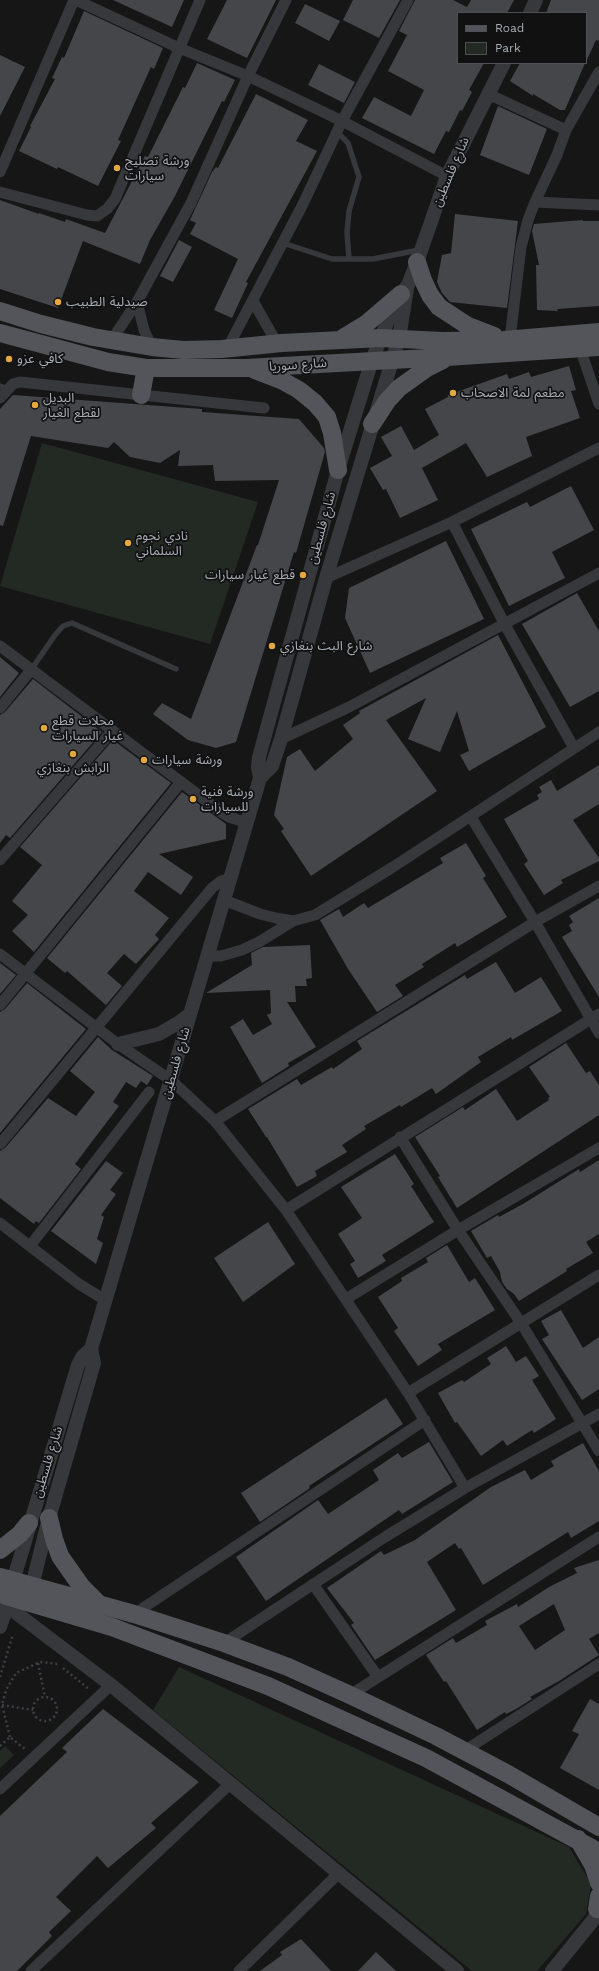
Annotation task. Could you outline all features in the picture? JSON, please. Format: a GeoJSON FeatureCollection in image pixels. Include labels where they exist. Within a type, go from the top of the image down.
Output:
{"type":"FeatureCollection","features":[{"type":"Feature","properties":{"kind":"main road"},"geometry":{"type":"LineString","coordinates":[[419,256],[423,280],[430,295],[439,307],[468,326],[507,340]]}},
{"type":"Feature","properties":{"kind":"main road"},"geometry":{"type":"LineString","coordinates":[[340,340],[366,324],[404,289]]}},
{"type":"Feature","properties":{"kind":"main road","name":"شارع سوريا"},"geometry":{"type":"LineString","coordinates":[[0,311],[41,324],[111,340],[152,347],[183,350],[227,349],[340,340],[390,338],[442,341],[507,340],[599,332]]}},
{"type":"Feature","properties":{"kind":"main road","name":"شارع سوريا"},"geometry":{"type":"LineString","coordinates":[[0,334],[108,362],[146,368],[246,368],[372,360],[447,358],[599,346]]}},
{"type":"Feature","properties":{"kind":"main road"},"geometry":{"type":"LineString","coordinates":[[372,424],[387,401],[399,388],[427,368],[447,358]]}},
{"type":"Feature","properties":{"kind":"main road"},"geometry":{"type":"LineString","coordinates":[[141,394],[146,368]]}},
{"type":"Feature","properties":{"kind":"main road"},"geometry":{"type":"LineString","coordinates":[[246,368],[281,380],[299,390],[315,403],[327,417],[332,433],[338,470]]}},
{"type":"Feature","properties":{"kind":"main road"},"geometry":{"type":"LineString","coordinates":[[49,1518],[60,1556],[81,1586],[99,1604]]}},
{"type":"Feature","properties":{"kind":"main road"},"geometry":{"type":"LineString","coordinates":[[0,1550],[20,1534],[29,1523]]}},
{"type":"Feature","properties":{"kind":"main road"},"geometry":{"type":"LineString","coordinates":[[6,1591],[32,1586],[99,1604],[224,1643],[288,1667],[350,1695],[464,1751],[508,1774],[599,1828]]}},
{"type":"Feature","properties":{"kind":"main road"},"geometry":{"type":"LineString","coordinates":[[6,1591],[112,1627],[268,1686],[426,1758],[578,1839],[599,1852]]}},
{"type":"Feature","properties":{"kind":"main road"},"geometry":{"type":"LineString","coordinates":[[578,1839],[593,1866],[599,1883]]}},
{"type":"Feature","properties":{"kind":"street"},"geometry":{"type":"LineString","coordinates":[[0,172],[75,0],[179,48],[248,76],[342,121],[447,176]]}},
{"type":"Feature","properties":{"kind":"street"},"geometry":{"type":"LineString","coordinates":[[0,192],[87,215],[97,216],[107,209],[115,199],[200,0]]}},
{"type":"Feature","properties":{"kind":"street"},"geometry":{"type":"LineString","coordinates":[[111,340],[137,302],[191,203],[248,76],[286,0]]}},
{"type":"Feature","properties":{"kind":"street"},"geometry":{"type":"LineString","coordinates":[[227,349],[283,243],[342,121],[408,0]]}},
{"type":"Feature","properties":{"kind":"street"},"geometry":{"type":"LineString","coordinates":[[530,12],[536,0]]}},
{"type":"Feature","properties":{"kind":"street","name":"شارع فلسطين"},"geometry":{"type":"LineString","coordinates":[[260,778],[272,766],[281,740],[326,578],[392,360],[390,338],[404,289],[419,256],[447,176],[503,64]]}},
{"type":"Feature","properties":{"kind":"street"},"geometry":{"type":"LineString","coordinates":[[507,340],[521,247],[528,220],[557,155],[566,130],[599,72]]}},
{"type":"Feature","properties":{"kind":"street"},"geometry":{"type":"LineString","coordinates":[[488,94],[566,130]]}},
{"type":"Feature","properties":{"kind":"street"},"geometry":{"type":"LineString","coordinates":[[535,202],[599,205]]}},
{"type":"Feature","properties":{"kind":"street"},"geometry":{"type":"LineString","coordinates":[[253,301],[274,338],[282,344]]}},
{"type":"Feature","properties":{"kind":"street"},"geometry":{"type":"LineString","coordinates":[[137,302],[144,330],[152,347]]}},
{"type":"Feature","properties":{"kind":"street","name":"شارع فلسطين"},"geometry":{"type":"LineString","coordinates":[[32,1586],[49,1518],[94,1363],[91,1349],[172,1081],[190,1014],[260,778],[258,767],[259,757],[338,470],[372,360],[390,338]]}},
{"type":"Feature","properties":{"kind":"street"},"geometry":{"type":"LineString","coordinates":[[580,348],[599,404]]}},
{"type":"Feature","properties":{"kind":"street"},"geometry":{"type":"LineString","coordinates":[[0,398],[4,387],[20,382],[264,408]]}},
{"type":"Feature","properties":{"kind":"street"},"geometry":{"type":"LineString","coordinates":[[326,578],[452,522],[599,448]]}},
{"type":"Feature","properties":{"kind":"street"},"geometry":{"type":"LineString","coordinates":[[452,522],[504,623],[574,748]]}},
{"type":"Feature","properties":{"kind":"street"},"geometry":{"type":"LineString","coordinates":[[281,740],[349,707],[599,573]]}},
{"type":"Feature","properties":{"kind":"street"},"geometry":{"type":"LineString","coordinates":[[0,646],[221,812],[229,817],[246,823]]}},
{"type":"Feature","properties":{"kind":"street"},"geometry":{"type":"LineString","coordinates":[[0,708],[31,670]]}},
{"type":"Feature","properties":{"kind":"street"},"geometry":{"type":"LineString","coordinates":[[0,860],[112,731]]}},
{"type":"Feature","properties":{"kind":"street"},"geometry":{"type":"LineString","coordinates":[[207,956],[221,956],[242,950],[259,942],[294,921],[315,915],[334,905],[471,817],[599,732]]}},
{"type":"Feature","properties":{"kind":"street"},"geometry":{"type":"LineString","coordinates":[[0,1005],[181,782]]}},
{"type":"Feature","properties":{"kind":"street"},"geometry":{"type":"LineString","coordinates":[[471,817],[535,922],[595,1016],[599,1033]]}},
{"type":"Feature","properties":{"kind":"street"},"geometry":{"type":"LineString","coordinates":[[0,1144],[212,888],[221,881],[231,878]]}},
{"type":"Feature","properties":{"kind":"street"},"geometry":{"type":"LineString","coordinates":[[215,1121],[535,922],[599,886]]}},
{"type":"Feature","properties":{"kind":"street"},"geometry":{"type":"LineString","coordinates":[[224,900],[260,914],[294,921]]}},
{"type":"Feature","properties":{"kind":"street"},"geometry":{"type":"LineString","coordinates":[[0,954],[96,1028],[172,1081],[215,1121],[286,1210],[408,1393],[465,1488]]}},
{"type":"Feature","properties":{"kind":"street"},"geometry":{"type":"LineString","coordinates":[[118,1044],[159,1034],[190,1014]]}},
{"type":"Feature","properties":{"kind":"street"},"geometry":{"type":"LineString","coordinates":[[286,1210],[400,1137],[595,1016]]}},
{"type":"Feature","properties":{"kind":"street"},"geometry":{"type":"LineString","coordinates":[[30,1246],[149,1092]]}},
{"type":"Feature","properties":{"kind":"street"},"geometry":{"type":"LineString","coordinates":[[400,1137],[458,1230],[521,1323],[599,1451]]}},
{"type":"Feature","properties":{"kind":"street"},"geometry":{"type":"LineString","coordinates":[[346,1299],[458,1230],[599,1148]]}},
{"type":"Feature","properties":{"kind":"street"},"geometry":{"type":"LineString","coordinates":[[0,1224],[79,1284],[106,1300]]}},
{"type":"Feature","properties":{"kind":"street"},"geometry":{"type":"LineString","coordinates":[[408,1393],[599,1275]]}},
{"type":"Feature","properties":{"kind":"street","name":"شارع فلسطين"},"geometry":{"type":"LineString","coordinates":[[0,1628],[6,1591],[29,1523],[78,1365],[83,1356],[91,1349]]}},
{"type":"Feature","properties":{"kind":"street"},"geometry":{"type":"LineString","coordinates":[[224,1643],[313,1584],[465,1488],[582,1425],[599,1414]]}},
{"type":"Feature","properties":{"kind":"street"},"geometry":{"type":"LineString","coordinates":[[134,1614],[425,1420]]}},
{"type":"Feature","properties":{"kind":"street"},"geometry":{"type":"LineString","coordinates":[[350,1695],[599,1537]]}},
{"type":"Feature","properties":{"kind":"street"},"geometry":{"type":"LineString","coordinates":[[313,1584],[378,1677]]}},
{"type":"Feature","properties":{"kind":"street"},"geometry":{"type":"LineString","coordinates":[[6,1591],[111,1685],[457,1971]]}},
{"type":"Feature","properties":{"kind":"street"},"geometry":{"type":"LineString","coordinates":[[464,1751],[599,1664]]}},
{"type":"Feature","properties":{"kind":"street"},"geometry":{"type":"LineString","coordinates":[[0,1789],[111,1685]]}},
{"type":"Feature","properties":{"kind":"street"},"geometry":{"type":"LineString","coordinates":[[31,1971],[231,1783]]}},
{"type":"Feature","properties":{"kind":"street"},"geometry":{"type":"LineString","coordinates":[[239,1971],[338,1874]]}},
{"type":"Feature","properties":{"kind":"street"},"geometry":{"type":"LineString","coordinates":[[552,1971],[598,1910]]}},
{"type":"Feature","properties":{"kind":"lane"},"geometry":{"type":"LineString","coordinates":[[337,132],[348,144],[359,177],[349,211],[347,232],[349,259]]}},
{"type":"Feature","properties":{"kind":"lane"},"geometry":{"type":"LineString","coordinates":[[283,243],[332,258],[373,259],[419,256]]}},
{"type":"Feature","properties":{"kind":"lane"},"geometry":{"type":"LineString","coordinates":[[31,670],[55,635],[63,626],[72,623],[176,670]]}},
{"type":"Feature","properties":{"kind":"path"},"geometry":{"type":"LineString","coordinates":[[0,1677],[14,1628]]}},
{"type":"Feature","properties":{"kind":"path"},"geometry":{"type":"LineString","coordinates":[[52,1659],[98,1697]]}},
{"type":"Feature","properties":{"kind":"path"},"geometry":{"type":"LineString","coordinates":[[35,1757],[10,1737],[2,1704],[6,1690],[16,1673],[38,1663],[58,1664]]}},
{"type":"Feature","properties":{"kind":"path"},"geometry":{"type":"LineString","coordinates":[[38,1663],[45,1697],[55,1703],[57,1711],[53,1718],[42,1721],[36,1717],[33,1710],[38,1700],[45,1697]]}},
{"type":"Feature","properties":{"kind":"path"},"geometry":{"type":"LineString","coordinates":[[2,1704],[33,1710]]}},
{"type":"Feature","properties":{"kind":"path"},"geometry":{"type":"LineString","coordinates":[[0,1746],[10,1737]]}},
{"type":"Feature","properties":{"kind":"green space","name":"نادي نجوم السلماني"},"geometry":{"type":"Polygon","coordinates":[[[42,443],[258,502],[210,644],[0,586],[42,443]]]}},
{"type":"Feature","properties":{"kind":"green space"},"geometry":{"type":"Polygon","coordinates":[[[179,1667],[569,1847],[591,1884],[586,1914],[537,1971],[472,1971],[153,1710],[179,1667]]]}},
{"type":"Feature","properties":{"kind":"green space"},"geometry":{"type":"Polygon","coordinates":[[[5,1746],[14,1755],[0,1768],[0,1751],[5,1746]]]}},
{"type":"Feature","properties":{"kind":"building"},"geometry":{"type":"Polygon","coordinates":[[[113,0],[184,0],[172,27],[113,0]]]}},
{"type":"Feature","properties":{"kind":"building"},"geometry":{"type":"Polygon","coordinates":[[[227,0],[276,0],[247,58],[207,39],[227,0]]]}},
{"type":"Feature","properties":{"kind":"building"},"geometry":{"type":"Polygon","coordinates":[[[353,0],[400,0],[379,38],[343,20],[353,0]]]}},
{"type":"Feature","properties":{"kind":"building"},"geometry":{"type":"Polygon","coordinates":[[[415,0],[453,0],[467,7],[471,0],[514,0],[508,12],[457,12],[457,64],[483,64],[469,90],[472,92],[462,111],[460,110],[449,132],[446,131],[434,154],[362,118],[374,97],[411,116],[424,90],[388,71],[407,35],[399,31],[415,0]]]}},
{"type":"Feature","properties":{"kind":"building"},"geometry":{"type":"Polygon","coordinates":[[[551,0],[599,0],[599,41],[596,40],[587,60],[587,12],[546,12],[551,0]]]}},
{"type":"Feature","properties":{"kind":"building"},"geometry":{"type":"Polygon","coordinates":[[[305,4],[340,21],[329,41],[295,23],[305,4]]]}},
{"type":"Feature","properties":{"kind":"building"},"geometry":{"type":"Polygon","coordinates":[[[84,11],[163,48],[154,69],[151,67],[118,140],[121,141],[98,186],[19,151],[31,127],[30,126],[55,79],[52,78],[62,57],[64,58],[84,11]]]}},
{"type":"Feature","properties":{"kind":"building"},"geometry":{"type":"Polygon","coordinates":[[[0,55],[25,67],[0,116],[0,55]]]}},
{"type":"Feature","properties":{"kind":"building"},"geometry":{"type":"Polygon","coordinates":[[[197,63],[235,80],[224,102],[222,101],[175,196],[150,240],[140,264],[83,241],[58,308],[0,289],[0,200],[65,222],[66,219],[105,233],[145,156],[148,157],[183,87],[185,88],[197,63]]]}},
{"type":"Feature","properties":{"kind":"building"},"geometry":{"type":"Polygon","coordinates":[[[319,64],[355,82],[344,103],[308,85],[319,64]]]}},
{"type":"Feature","properties":{"kind":"building"},"geometry":{"type":"Polygon","coordinates":[[[519,64],[585,64],[565,110],[560,110],[533,94],[533,96],[510,81],[519,64]]]}},
{"type":"Feature","properties":{"kind":"building"},"geometry":{"type":"Polygon","coordinates":[[[256,94],[308,120],[296,141],[317,151],[246,282],[248,283],[232,318],[214,310],[238,259],[190,234],[196,223],[190,220],[212,172],[216,167],[218,168],[256,94]]]}},
{"type":"Feature","properties":{"kind":"building"},"geometry":{"type":"Polygon","coordinates":[[[498,106],[547,129],[529,175],[480,155],[498,106]]]}},
{"type":"Feature","properties":{"kind":"building"},"geometry":{"type":"Polygon","coordinates":[[[455,214],[518,221],[507,308],[450,302],[442,293],[437,282],[442,255],[451,253],[455,214]]]}},
{"type":"Feature","properties":{"kind":"building"},"geometry":{"type":"Polygon","coordinates":[[[583,220],[599,221],[599,306],[557,309],[558,311],[537,310],[536,265],[539,265],[532,231],[534,224],[583,220]]]}},
{"type":"Feature","properties":{"kind":"building"},"geometry":{"type":"Polygon","coordinates":[[[179,240],[192,247],[173,282],[160,276],[179,240]]]}},
{"type":"Feature","properties":{"kind":"building"},"geometry":{"type":"Polygon","coordinates":[[[569,366],[576,390],[571,391],[580,418],[526,437],[532,456],[487,477],[466,443],[422,468],[438,500],[400,518],[386,489],[383,490],[370,468],[392,456],[381,437],[401,426],[414,450],[439,435],[425,409],[448,397],[448,395],[507,374],[509,379],[529,372],[531,377],[569,366]]]}},
{"type":"Feature","properties":{"kind":"building"},"geometry":{"type":"Polygon","coordinates":[[[13,395],[202,409],[202,412],[299,419],[324,448],[325,452],[296,553],[294,552],[236,742],[216,748],[188,740],[153,714],[162,703],[191,719],[258,545],[279,480],[215,481],[213,465],[178,466],[180,450],[160,463],[130,457],[114,442],[108,448],[31,436],[3,526],[0,525],[0,409],[13,395]]]}},
{"type":"Feature","properties":{"kind":"building"},"geometry":{"type":"Polygon","coordinates":[[[571,486],[594,530],[552,552],[565,578],[509,606],[471,529],[527,502],[530,507],[571,486]]]}},
{"type":"Feature","properties":{"kind":"building"},"geometry":{"type":"Polygon","coordinates":[[[446,541],[484,619],[370,673],[345,618],[349,588],[446,541]]]}},
{"type":"Feature","properties":{"kind":"building"},"geometry":{"type":"Polygon","coordinates":[[[577,593],[599,631],[599,691],[570,707],[522,624],[577,593]]]}},
{"type":"Feature","properties":{"kind":"building"},"geometry":{"type":"Polygon","coordinates":[[[498,635],[546,727],[469,771],[460,755],[469,751],[457,711],[440,752],[408,739],[426,698],[386,720],[437,791],[311,876],[281,831],[284,829],[274,815],[287,757],[300,749],[315,771],[353,739],[343,725],[360,713],[359,711],[498,635]]]}},
{"type":"Feature","properties":{"kind":"building"},"geometry":{"type":"Polygon","coordinates":[[[0,657],[19,673],[0,697],[0,657]]]}},
{"type":"Feature","properties":{"kind":"building"},"geometry":{"type":"Polygon","coordinates":[[[33,679],[102,732],[10,838],[6,835],[0,843],[0,715],[5,712],[33,679]]]}},
{"type":"Feature","properties":{"kind":"building"},"geometry":{"type":"Polygon","coordinates":[[[113,740],[171,783],[34,952],[12,931],[28,915],[12,901],[42,865],[20,847],[113,740]]]}},
{"type":"Feature","properties":{"kind":"building"},"geometry":{"type":"Polygon","coordinates":[[[599,765],[599,804],[573,820],[599,858],[599,861],[561,880],[563,883],[544,895],[524,864],[528,861],[504,819],[539,799],[537,795],[542,792],[539,787],[551,780],[557,791],[599,765]]]}},
{"type":"Feature","properties":{"kind":"building"},"geometry":{"type":"Polygon","coordinates":[[[182,792],[226,824],[226,839],[159,854],[193,877],[181,895],[148,872],[134,891],[169,918],[155,935],[159,939],[136,964],[124,954],[107,973],[122,986],[106,1005],[67,971],[65,973],[47,958],[182,792]]]}},
{"type":"Feature","properties":{"kind":"building"},"geometry":{"type":"Polygon","coordinates":[[[466,843],[486,876],[483,878],[507,917],[457,947],[455,943],[422,964],[424,967],[395,985],[403,996],[377,1012],[348,969],[320,920],[339,909],[343,917],[364,903],[368,908],[443,863],[440,858],[466,843]]]}},
{"type":"Feature","properties":{"kind":"building"},"geometry":{"type":"Polygon","coordinates":[[[599,898],[599,997],[562,937],[572,931],[569,925],[573,922],[569,916],[599,898]]]}},
{"type":"Feature","properties":{"kind":"building"},"geometry":{"type":"Polygon","coordinates":[[[310,945],[312,978],[306,979],[307,986],[295,986],[296,1002],[287,1002],[316,1047],[288,1063],[289,1066],[262,1083],[230,1027],[243,1019],[253,1035],[272,1024],[267,1015],[271,1013],[270,990],[206,993],[252,965],[251,953],[263,947],[310,945]]]}},
{"type":"Feature","properties":{"kind":"building"},"geometry":{"type":"Polygon","coordinates":[[[496,962],[515,993],[541,977],[562,1011],[512,1040],[511,1037],[478,1057],[481,1062],[436,1094],[432,1088],[401,1107],[400,1105],[364,1126],[366,1129],[342,1145],[347,1152],[315,1171],[317,1176],[297,1187],[248,1109],[297,1079],[301,1085],[332,1067],[333,1069],[362,1049],[357,1041],[465,975],[467,979],[496,962]]]}},
{"type":"Feature","properties":{"kind":"building"},"geometry":{"type":"Polygon","coordinates":[[[0,963],[16,975],[0,994],[0,963]]]}},
{"type":"Feature","properties":{"kind":"building"},"geometry":{"type":"Polygon","coordinates":[[[27,983],[86,1029],[0,1133],[0,1012],[5,1009],[27,983]]]}},
{"type":"Feature","properties":{"kind":"building"},"geometry":{"type":"Polygon","coordinates":[[[98,1037],[112,1050],[153,1076],[147,1085],[141,1081],[136,1088],[126,1082],[113,1102],[119,1106],[75,1164],[81,1169],[39,1223],[36,1221],[34,1224],[0,1198],[0,1151],[5,1148],[48,1098],[76,1116],[95,1092],[70,1071],[98,1037]]]}},
{"type":"Feature","properties":{"kind":"building"},"geometry":{"type":"Polygon","coordinates":[[[566,1043],[586,1073],[590,1071],[599,1085],[599,1115],[457,1208],[438,1177],[440,1176],[415,1137],[463,1107],[465,1110],[496,1089],[517,1121],[549,1100],[548,1098],[550,1097],[529,1067],[566,1043]]]}},
{"type":"Feature","properties":{"kind":"building"},"geometry":{"type":"Polygon","coordinates":[[[395,1154],[414,1184],[411,1186],[434,1222],[382,1255],[386,1261],[358,1278],[350,1264],[355,1261],[338,1234],[362,1218],[341,1187],[395,1154]]]}},
{"type":"Feature","properties":{"kind":"building"},"geometry":{"type":"Polygon","coordinates":[[[599,1160],[599,1234],[586,1242],[593,1253],[566,1269],[567,1271],[519,1301],[502,1282],[500,1272],[491,1256],[487,1258],[471,1231],[498,1215],[499,1217],[523,1204],[579,1169],[580,1172],[599,1160]]]}},
{"type":"Feature","properties":{"kind":"building"},"geometry":{"type":"Polygon","coordinates":[[[106,1161],[123,1173],[110,1190],[116,1194],[101,1215],[104,1217],[97,1239],[103,1243],[96,1264],[51,1231],[106,1161]]]}},
{"type":"Feature","properties":{"kind":"building"},"geometry":{"type":"Polygon","coordinates":[[[268,1222],[295,1264],[243,1302],[214,1258],[268,1222]]]}},
{"type":"Feature","properties":{"kind":"building"},"geometry":{"type":"Polygon","coordinates":[[[447,1245],[469,1282],[475,1278],[495,1310],[438,1344],[442,1350],[418,1366],[394,1331],[398,1328],[378,1297],[402,1281],[401,1278],[428,1262],[426,1258],[447,1245]]]}},
{"type":"Feature","properties":{"kind":"building"},"geometry":{"type":"Polygon","coordinates":[[[561,1310],[583,1348],[599,1337],[599,1389],[582,1400],[542,1339],[549,1335],[541,1321],[561,1310]]]}},
{"type":"Feature","properties":{"kind":"building"},"geometry":{"type":"Polygon","coordinates":[[[506,1346],[516,1362],[526,1356],[539,1376],[532,1380],[556,1419],[534,1433],[532,1430],[507,1446],[503,1440],[481,1456],[457,1422],[455,1423],[438,1393],[462,1380],[464,1382],[491,1364],[487,1358],[506,1346]]]}},
{"type":"Feature","properties":{"kind":"building"},"geometry":{"type":"Polygon","coordinates":[[[386,1398],[403,1424],[309,1486],[310,1488],[260,1522],[241,1493],[386,1398]]]}},
{"type":"Feature","properties":{"kind":"building"},"geometry":{"type":"Polygon","coordinates":[[[429,1442],[453,1482],[402,1514],[399,1510],[266,1601],[236,1557],[318,1500],[328,1514],[379,1480],[373,1470],[398,1453],[402,1458],[429,1442]]]}},
{"type":"Feature","properties":{"kind":"building"},"geometry":{"type":"Polygon","coordinates":[[[583,1443],[599,1471],[599,1521],[571,1538],[568,1532],[483,1585],[461,1548],[459,1549],[455,1543],[427,1562],[456,1610],[375,1660],[351,1625],[354,1623],[327,1588],[381,1551],[384,1555],[415,1540],[491,1487],[525,1470],[531,1480],[554,1466],[551,1461],[583,1443]]]}},
{"type":"Feature","properties":{"kind":"building"},"geometry":{"type":"Polygon","coordinates":[[[599,1560],[599,1633],[589,1639],[599,1655],[559,1681],[530,1697],[532,1699],[516,1709],[506,1714],[505,1712],[477,1730],[446,1681],[444,1682],[426,1655],[453,1638],[456,1643],[487,1625],[485,1621],[517,1604],[518,1607],[549,1587],[577,1573],[574,1568],[599,1560]],[[554,1604],[519,1626],[535,1650],[565,1630],[554,1604]]]}},
{"type":"Feature","properties":{"kind":"building"},"geometry":{"type":"Polygon","coordinates":[[[590,1699],[599,1704],[599,1790],[560,1768],[579,1734],[572,1731],[590,1699]]]}},
{"type":"Feature","properties":{"kind":"building"},"geometry":{"type":"Polygon","coordinates":[[[103,1709],[199,1782],[151,1823],[156,1828],[108,1868],[97,1856],[56,1897],[71,1911],[49,1932],[52,1936],[17,1971],[0,1971],[0,1816],[67,1752],[62,1748],[103,1709]]]}},
{"type":"Feature","properties":{"kind":"building"},"geometry":{"type":"Polygon","coordinates":[[[301,1939],[331,1971],[260,1971],[282,1955],[280,1952],[301,1939]]]}},
{"type":"Feature","properties":{"kind":"building"},"geometry":{"type":"Polygon","coordinates":[[[376,1952],[396,1971],[358,1971],[376,1952]]]}},
{"type":"Feature","properties":{"kind":"place","name":"ورشة تصليح سيارات"},"geometry":{"type":"Point","coordinates":[117,168]}},
{"type":"Feature","properties":{"kind":"place","name":"صيدلية الطبيب"},"geometry":{"type":"Point","coordinates":[58,302]}},
{"type":"Feature","properties":{"kind":"place","name":"كافي عزو"},"geometry":{"type":"Point","coordinates":[9,359]}},
{"type":"Feature","properties":{"kind":"place","name":"مطعم لمة الاصحاب"},"geometry":{"type":"Point","coordinates":[453,393]}},
{"type":"Feature","properties":{"kind":"place","name":"البديل لقطع الغيار"},"geometry":{"type":"Point","coordinates":[35,405]}},
{"type":"Feature","properties":{"kind":"place","name":"نادي نجوم السلماني"},"geometry":{"type":"Point","coordinates":[128,543]}},
{"type":"Feature","properties":{"kind":"place","name":"قطع غيار سيارات"},"geometry":{"type":"Point","coordinates":[303,575]}},
{"type":"Feature","properties":{"kind":"place","name":"شارع البث بنغازي"},"geometry":{"type":"Point","coordinates":[272,646]}},
{"type":"Feature","properties":{"kind":"place","name":"محلات قطع غيار السيارات"},"geometry":{"type":"Point","coordinates":[44,728]}},
{"type":"Feature","properties":{"kind":"place","name":"الرابش بنغازي"},"geometry":{"type":"Point","coordinates":[73,754]}},
{"type":"Feature","properties":{"kind":"place","name":"ورشة سيارات"},"geometry":{"type":"Point","coordinates":[144,760]}},
{"type":"Feature","properties":{"kind":"place","name":"ورشة فنية للسيارات"},"geometry":{"type":"Point","coordinates":[193,799]}}]}
